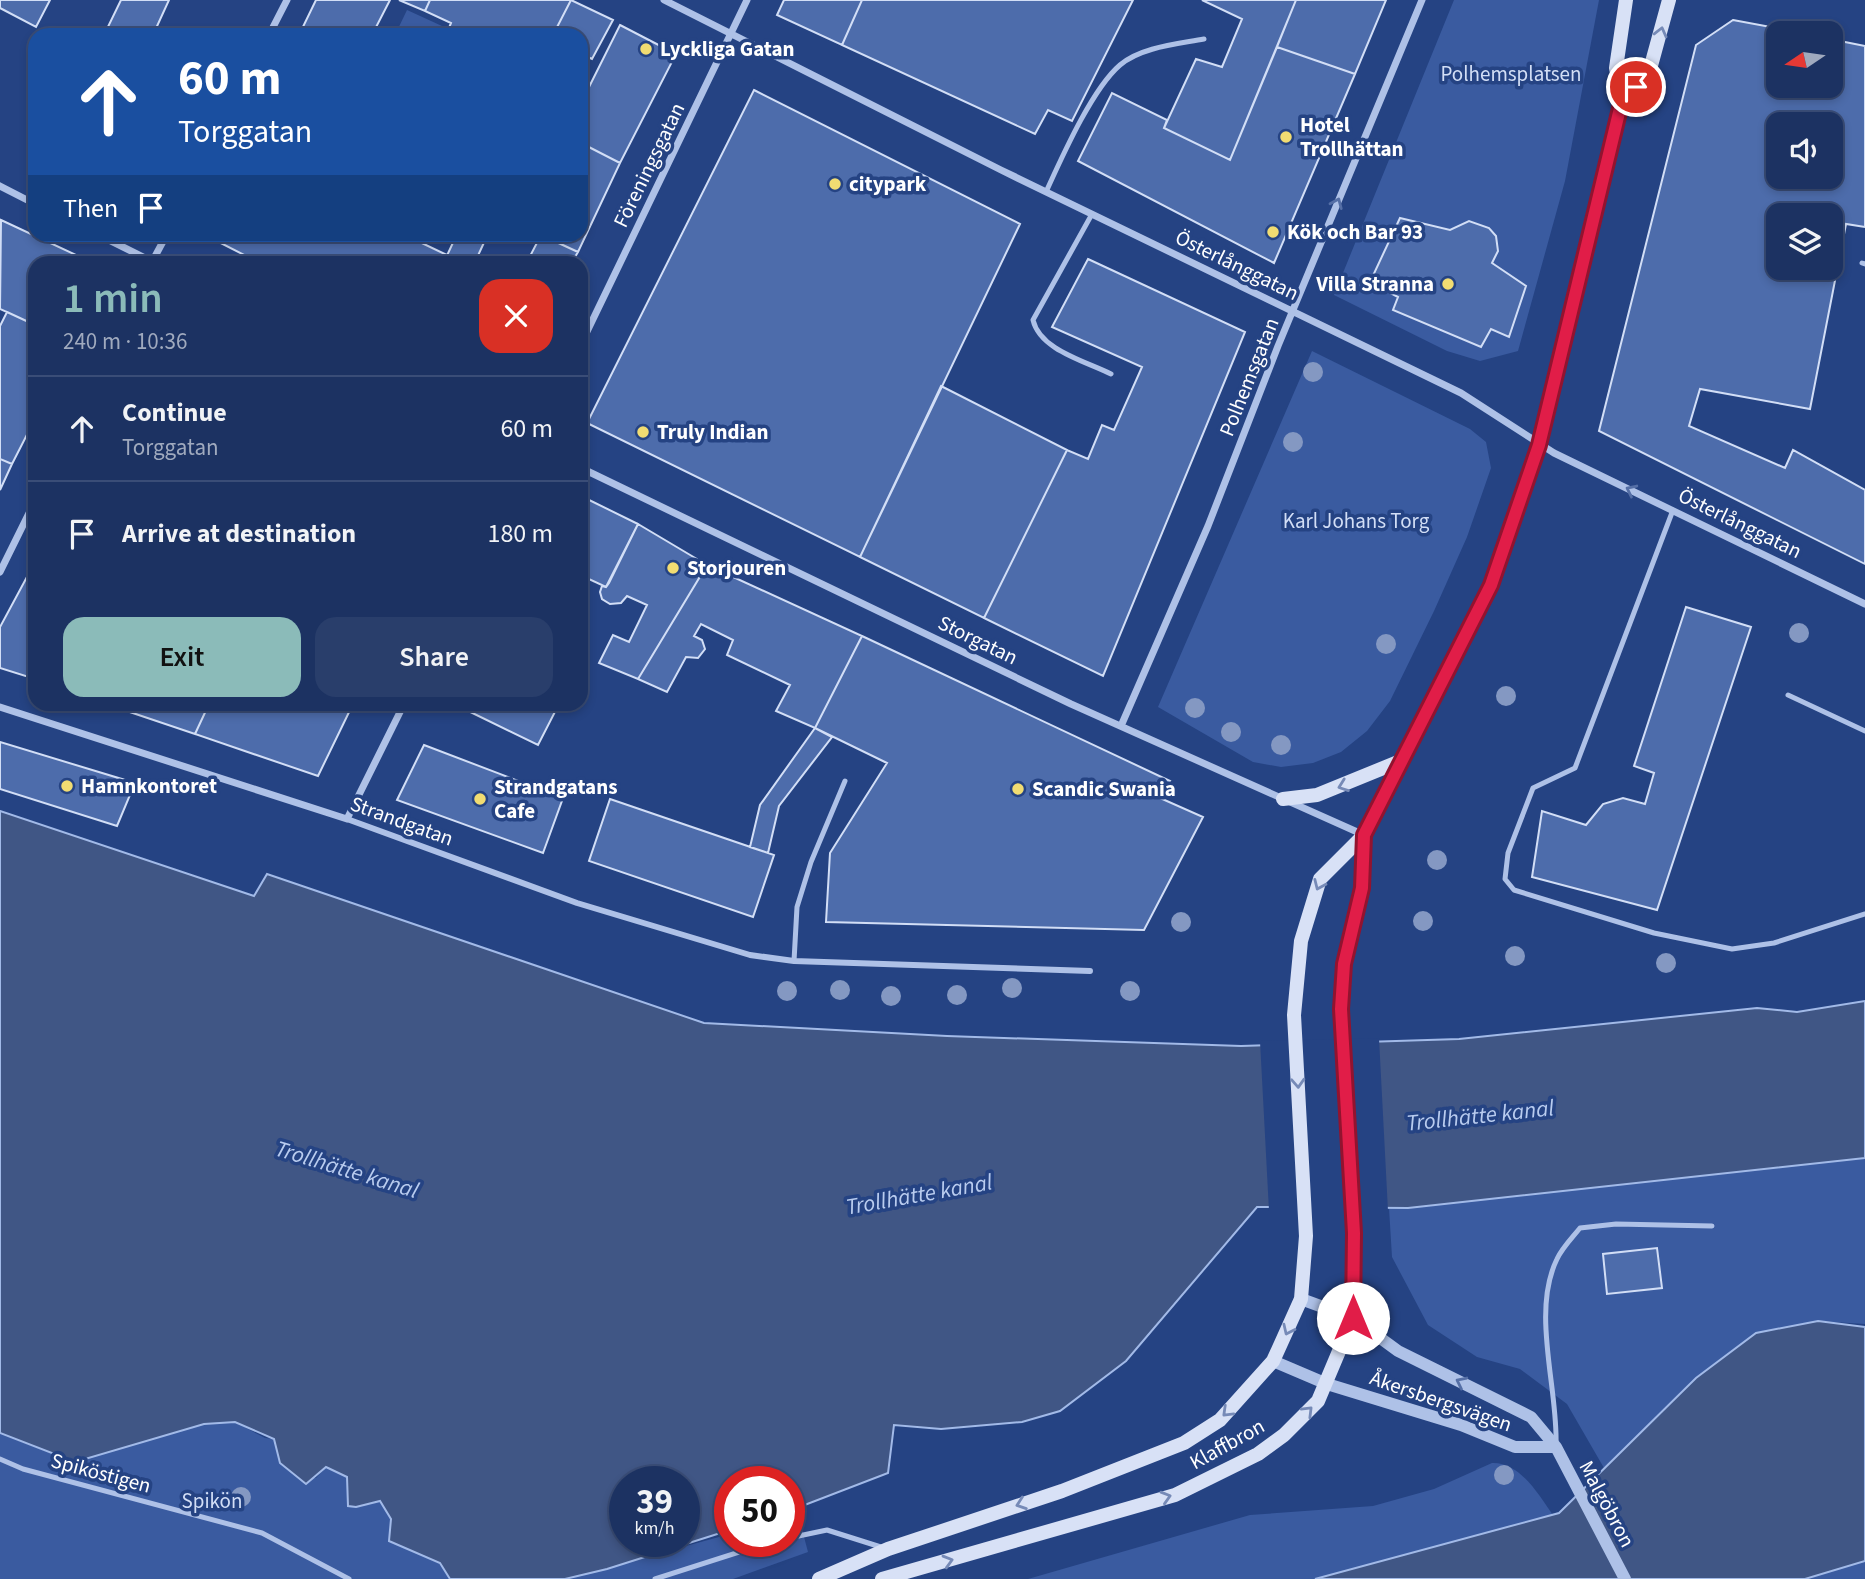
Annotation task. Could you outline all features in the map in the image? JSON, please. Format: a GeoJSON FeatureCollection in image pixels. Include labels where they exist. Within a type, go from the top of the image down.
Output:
{"type":"FeatureCollection","features":[{"type":"Feature","properties":{"kind":"main road"},"geometry":{"type":"LineString","coordinates":[[1364,835],[1398,762],[1491,585],[1539,445],[1622,100],[1616,68],[1626,0]]}},
{"type":"Feature","properties":{"kind":"main road"},"geometry":{"type":"LineString","coordinates":[[1622,100],[1649,74],[1669,0]]}},
{"type":"Feature","properties":{"kind":"main road"},"geometry":{"type":"LineString","coordinates":[[1283,799],[1317,795],[1398,762]]}},
{"type":"Feature","properties":{"kind":"main road","name":"Klaffbron"},"geometry":{"type":"LineString","coordinates":[[882,1579],[1175,1495],[1220,1475],[1284,1435],[1318,1401],[1353,1318],[1354,1233],[1341,1009],[1344,964],[1362,888],[1364,835]]}},
{"type":"Feature","properties":{"kind":"main road","name":"Klaffbron"},"geometry":{"type":"LineString","coordinates":[[819,1579],[888,1549],[1062,1491],[1184,1443],[1220,1420],[1273,1361],[1301,1298],[1306,1236],[1294,1015],[1301,941],[1320,879],[1364,835]]}},
{"type":"Feature","properties":{"kind":"street"},"geometry":{"type":"LineString","coordinates":[[273,28],[287,0]]}},
{"type":"Feature","properties":{"kind":"street","name":"Österlånggatan"},"geometry":{"type":"LineString","coordinates":[[664,0],[1046,192],[1461,393],[1539,445],[1865,604]]}},
{"type":"Feature","properties":{"kind":"street","name":"Föreningsgatan"},"geometry":{"type":"LineString","coordinates":[[588,330],[747,0]]}},
{"type":"Feature","properties":{"kind":"street","name":"Polhemsgatan"},"geometry":{"type":"LineString","coordinates":[[1121,726],[1208,526],[1278,346],[1422,0]]}},
{"type":"Feature","properties":{"kind":"street"},"geometry":{"type":"LineString","coordinates":[[0,186],[28,200]]}},
{"type":"Feature","properties":{"kind":"street"},"geometry":{"type":"LineString","coordinates":[[113,242],[141,256]]}},
{"type":"Feature","properties":{"kind":"street","name":"Storgatan"},"geometry":{"type":"LineString","coordinates":[[588,471],[1121,726],[1263,792],[1364,835]]}},
{"type":"Feature","properties":{"kind":"street"},"geometry":{"type":"LineString","coordinates":[[0,572],[28,515]]}},
{"type":"Feature","properties":{"kind":"street","name":"Strandgatan"},"geometry":{"type":"LineString","coordinates":[[0,707],[347,819],[578,903],[750,955],[794,961],[1090,971]]}},
{"type":"Feature","properties":{"kind":"street"},"geometry":{"type":"LineString","coordinates":[[347,819],[401,711]]}},
{"type":"Feature","properties":{"kind":"street","name":"Åkersbergsvägen"},"geometry":{"type":"LineString","coordinates":[[1301,1298],[1353,1318],[1398,1351],[1531,1417],[1556,1447]]}},
{"type":"Feature","properties":{"kind":"street","name":"Åkersbergsvägen"},"geometry":{"type":"LineString","coordinates":[[1273,1361],[1326,1384],[1408,1408],[1515,1447],[1556,1447]]}},
{"type":"Feature","properties":{"kind":"street","name":"Malgöbron"},"geometry":{"type":"LineString","coordinates":[[1556,1447],[1625,1579]]}},
{"type":"Feature","properties":{"kind":"lane"},"geometry":{"type":"LineString","coordinates":[[1046,192],[1105,82],[1122,63],[1155,49],[1203,39]]}},
{"type":"Feature","properties":{"kind":"lane"},"geometry":{"type":"LineString","coordinates":[[1092,214],[1033,320],[1036,332],[1051,345],[1111,374]]}},
{"type":"Feature","properties":{"kind":"lane"},"geometry":{"type":"LineString","coordinates":[[1673,510],[1575,768],[1533,788],[1508,853],[1505,879],[1514,890],[1526,894],[1654,933],[1732,949],[1774,943],[1865,914]]}},
{"type":"Feature","properties":{"kind":"lane"},"geometry":{"type":"LineString","coordinates":[[1788,695],[1865,730]]}},
{"type":"Feature","properties":{"kind":"lane"},"geometry":{"type":"LineString","coordinates":[[794,961],[797,907],[811,862],[845,781]]}},
{"type":"Feature","properties":{"kind":"lane"},"geometry":{"type":"LineString","coordinates":[[1556,1447],[1557,1413],[1547,1346],[1547,1301],[1556,1259],[1580,1228],[1616,1224],[1712,1226]]}},
{"type":"Feature","properties":{"kind":"lane","name":"Spiköstigen"},"geometry":{"type":"LineString","coordinates":[[0,1459],[23,1469],[262,1533],[349,1579]]}},
{"type":"Feature","properties":{"kind":"lane"},"geometry":{"type":"LineString","coordinates":[[805,1535],[827,1530],[888,1549]]}},
{"type":"Feature","properties":{"kind":"lane"},"geometry":{"type":"LineString","coordinates":[[654,1579],[724,1557]]}},
{"type":"Feature","properties":{"kind":"green space","name":"Polhemsplatsen"},"geometry":{"type":"Polygon","coordinates":[[[1454,0],[1599,0],[1565,181],[1518,351],[1480,361],[1447,351],[1334,295],[1454,0]]]}},
{"type":"Feature","properties":{"kind":"green space"},"geometry":{"type":"Polygon","coordinates":[[[407,10],[442,26],[441,28],[398,28],[407,10]]]}},
{"type":"Feature","properties":{"kind":"green space","name":"Karl Johans Torg"},"geometry":{"type":"Polygon","coordinates":[[[1312,351],[1470,429],[1486,442],[1491,468],[1467,537],[1390,701],[1367,731],[1341,752],[1313,763],[1281,767],[1253,762],[1158,707],[1312,351]]]}},
{"type":"Feature","properties":{"kind":"green space"},"geometry":{"type":"Polygon","coordinates":[[[1865,1158],[1865,1324],[1818,1321],[1696,1378],[1604,1468],[1567,1404],[1520,1369],[1477,1357],[1428,1325],[1392,1257],[1389,1208],[1865,1158]]]}},
{"type":"Feature","properties":{"kind":"green space","name":"Spikön"},"geometry":{"type":"Polygon","coordinates":[[[235,1422],[265,1438],[274,1439],[280,1463],[296,1475],[316,1478],[326,1467],[348,1477],[356,1507],[380,1501],[391,1519],[389,1541],[440,1563],[450,1579],[0,1579],[0,1434],[75,1462],[154,1436],[204,1424],[235,1422]]]}},
{"type":"Feature","properties":{"kind":"green space"},"geometry":{"type":"Polygon","coordinates":[[[1492,1463],[1502,1464],[1520,1473],[1553,1515],[1315,1579],[1028,1579],[1250,1515],[1373,1506],[1434,1489],[1492,1463]]]}},
{"type":"Feature","properties":{"kind":"green space"},"geometry":{"type":"Polygon","coordinates":[[[714,1538],[714,1557],[794,1557],[733,1579],[565,1579],[646,1557],[700,1557],[700,1542],[714,1538]]]}},
{"type":"Feature","properties":{"kind":"green space"},"geometry":{"type":"Polygon","coordinates":[[[1865,1561],[1865,1579],[1806,1579],[1865,1561]]]}},
{"type":"Feature","properties":{"kind":"water","name":"Trollhätte kanal"},"geometry":{"type":"Polygon","coordinates":[[[0,811],[254,896],[267,874],[704,1023],[947,1036],[1241,1046],[1459,1039],[1757,1008],[1797,1012],[1865,1001],[1865,1158],[1408,1208],[1257,1207],[1126,1361],[1060,1411],[1022,1422],[941,1429],[894,1425],[888,1473],[805,1505],[805,1466],[714,1466],[714,1535],[700,1540],[700,1466],[609,1466],[609,1557],[645,1557],[607,1569],[565,1579],[450,1579],[440,1563],[389,1541],[391,1519],[380,1501],[356,1507],[348,1506],[347,1477],[326,1467],[306,1484],[280,1463],[274,1439],[235,1422],[204,1424],[75,1462],[0,1433],[0,811]]]}},
{"type":"Feature","properties":{"kind":"water"},"geometry":{"type":"Polygon","coordinates":[[[1818,1321],[1865,1327],[1865,1561],[1805,1579],[1315,1579],[1559,1513],[1696,1378],[1756,1333],[1818,1321]]]}},
{"type":"Feature","properties":{"kind":"pier"},"geometry":{"type":"Polygon","coordinates":[[[1379,1038],[1388,1211],[1269,1211],[1260,1041],[1379,1038]]]}},
{"type":"Feature","properties":{"kind":"building"},"geometry":{"type":"Polygon","coordinates":[[[0,0],[50,0],[36,27],[0,8],[0,0]]]}},
{"type":"Feature","properties":{"kind":"building"},"geometry":{"type":"Polygon","coordinates":[[[121,0],[169,0],[156,28],[107,28],[121,0]]]}},
{"type":"Feature","properties":{"kind":"building"},"geometry":{"type":"Polygon","coordinates":[[[316,0],[390,0],[376,28],[302,28],[316,0]]]}},
{"type":"Feature","properties":{"kind":"building"},"geometry":{"type":"Polygon","coordinates":[[[399,0],[430,0],[425,11],[399,0]]]}},
{"type":"Feature","properties":{"kind":"building"},"geometry":{"type":"Polygon","coordinates":[[[430,0],[571,0],[557,28],[449,28],[451,23],[425,11],[430,0]]]}},
{"type":"Feature","properties":{"kind":"building"},"geometry":{"type":"Polygon","coordinates":[[[571,0],[613,20],[592,59],[588,57],[588,28],[557,28],[571,0]]]}},
{"type":"Feature","properties":{"kind":"building"},"geometry":{"type":"Polygon","coordinates":[[[784,0],[862,0],[842,45],[777,15],[784,0]]]}},
{"type":"Feature","properties":{"kind":"building"},"geometry":{"type":"Polygon","coordinates":[[[862,0],[1133,0],[1072,121],[1048,110],[1035,134],[842,45],[862,0]]]}},
{"type":"Feature","properties":{"kind":"building"},"geometry":{"type":"Polygon","coordinates":[[[1202,0],[1296,0],[1230,160],[1164,128],[1196,59],[1222,67],[1242,19],[1202,0]]]}},
{"type":"Feature","properties":{"kind":"building"},"geometry":{"type":"Polygon","coordinates":[[[1296,0],[1386,0],[1355,74],[1277,47],[1296,0]]]}},
{"type":"Feature","properties":{"kind":"building"},"geometry":{"type":"Polygon","coordinates":[[[1733,20],[1766,26],[1766,98],[1843,98],[1843,42],[1865,46],[1865,227],[1846,224],[1843,239],[1843,203],[1766,203],[1766,280],[1835,280],[1810,409],[1700,389],[1689,426],[1785,468],[1793,450],[1865,490],[1865,564],[1599,431],[1696,45],[1733,20]]]}},
{"type":"Feature","properties":{"kind":"building"},"geometry":{"type":"Polygon","coordinates":[[[620,25],[676,54],[620,163],[588,147],[588,89],[620,25]]]}},
{"type":"Feature","properties":{"kind":"building"},"geometry":{"type":"Polygon","coordinates":[[[1277,47],[1355,74],[1274,263],[1078,161],[1112,93],[1167,120],[1164,128],[1230,160],[1277,47]]]}},
{"type":"Feature","properties":{"kind":"building"},"geometry":{"type":"Polygon","coordinates":[[[754,90],[1020,224],[860,557],[588,423],[754,90]]]}},
{"type":"Feature","properties":{"kind":"building"},"geometry":{"type":"Polygon","coordinates":[[[588,147],[620,163],[588,231],[588,147]]]}},
{"type":"Feature","properties":{"kind":"building","name":"Villa Stranna"},"geometry":{"type":"Polygon","coordinates":[[[1400,218],[1450,230],[1469,221],[1489,228],[1496,236],[1498,251],[1492,263],[1526,286],[1509,337],[1491,329],[1481,347],[1393,310],[1398,297],[1370,282],[1400,218]]]}},
{"type":"Feature","properties":{"kind":"building"},"geometry":{"type":"Polygon","coordinates":[[[1,220],[28,233],[28,242],[48,242],[78,256],[28,256],[28,322],[0,309],[1,220]]]}},
{"type":"Feature","properties":{"kind":"building"},"geometry":{"type":"Polygon","coordinates":[[[219,242],[420,242],[447,255],[447,256],[246,256],[219,242]]]}},
{"type":"Feature","properties":{"kind":"building"},"geometry":{"type":"Polygon","coordinates":[[[453,242],[484,242],[478,256],[447,256],[453,242]]]}},
{"type":"Feature","properties":{"kind":"building"},"geometry":{"type":"Polygon","coordinates":[[[537,242],[556,242],[578,252],[576,256],[530,256],[537,242]]]}},
{"type":"Feature","properties":{"kind":"building"},"geometry":{"type":"Polygon","coordinates":[[[556,242],[583,242],[578,252],[556,242]]]}},
{"type":"Feature","properties":{"kind":"building"},"geometry":{"type":"Polygon","coordinates":[[[1088,259],[1245,332],[1103,676],[984,618],[1067,450],[1088,459],[1102,425],[1114,430],[1142,367],[1052,327],[1088,259]]]}},
{"type":"Feature","properties":{"kind":"building"},"geometry":{"type":"Polygon","coordinates":[[[7,312],[28,322],[28,433],[12,464],[0,459],[0,326],[7,312]]]}},
{"type":"Feature","properties":{"kind":"building"},"geometry":{"type":"Polygon","coordinates":[[[941,386],[1067,450],[984,618],[860,557],[941,386]]]}},
{"type":"Feature","properties":{"kind":"building"},"geometry":{"type":"Polygon","coordinates":[[[0,459],[12,464],[0,490],[0,459]]]}},
{"type":"Feature","properties":{"kind":"building"},"geometry":{"type":"Polygon","coordinates":[[[588,499],[638,524],[606,587],[588,581],[588,499]]]}},
{"type":"Feature","properties":{"kind":"building"},"geometry":{"type":"Polygon","coordinates":[[[638,524],[707,565],[638,679],[599,663],[613,635],[629,642],[647,605],[627,596],[621,603],[610,604],[602,599],[600,592],[602,586],[606,587],[609,583],[638,524]]]}},
{"type":"Feature","properties":{"kind":"building"},"geometry":{"type":"Polygon","coordinates":[[[707,565],[862,636],[815,728],[776,711],[790,685],[727,655],[733,640],[701,624],[694,636],[702,640],[705,649],[698,658],[686,657],[667,692],[638,679],[707,565]]]}},
{"type":"Feature","properties":{"kind":"building"},"geometry":{"type":"Polygon","coordinates":[[[28,575],[28,677],[0,668],[0,627],[28,575]]]}},
{"type":"Feature","properties":{"kind":"building"},"geometry":{"type":"Polygon","coordinates":[[[1686,607],[1751,627],[1657,910],[1532,877],[1542,811],[1586,825],[1603,804],[1623,798],[1645,804],[1654,773],[1634,766],[1686,607]]]}},
{"type":"Feature","properties":{"kind":"building","name":"Scandic Swania"},"geometry":{"type":"Polygon","coordinates":[[[862,636],[1170,781],[1160,798],[1203,817],[1144,930],[826,922],[830,853],[887,763],[815,728],[862,636]]]}},
{"type":"Feature","properties":{"kind":"building"},"geometry":{"type":"Polygon","coordinates":[[[127,711],[206,711],[195,734],[127,711]]]}},
{"type":"Feature","properties":{"kind":"building"},"geometry":{"type":"Polygon","coordinates":[[[206,711],[350,711],[318,776],[195,734],[206,711]]]}},
{"type":"Feature","properties":{"kind":"building"},"geometry":{"type":"Polygon","coordinates":[[[468,711],[555,711],[538,745],[468,711]]]}},
{"type":"Feature","properties":{"kind":"building"},"geometry":{"type":"Polygon","coordinates":[[[815,728],[832,737],[779,806],[768,853],[750,847],[760,805],[815,728]]]}},
{"type":"Feature","properties":{"kind":"building","name":"Hamnkontoret"},"geometry":{"type":"Polygon","coordinates":[[[0,742],[135,783],[117,826],[0,789],[0,742]]]}},
{"type":"Feature","properties":{"kind":"building","name":"Strandgatans Cafe"},"geometry":{"type":"Polygon","coordinates":[[[424,745],[563,798],[543,853],[397,800],[424,745]]]}},
{"type":"Feature","properties":{"kind":"building"},"geometry":{"type":"Polygon","coordinates":[[[610,799],[774,855],[753,917],[589,861],[610,799]]]}},
{"type":"Feature","properties":{"kind":"building"},"geometry":{"type":"Polygon","coordinates":[[[1657,1248],[1662,1288],[1607,1294],[1603,1254],[1657,1248]]]}},
{"type":"Feature","properties":{"kind":"place","name":"Lyckliga Gatan"},"geometry":{"type":"Point","coordinates":[646,49]}},
{"type":"Feature","properties":{"kind":"place","name":"Hotel Trollhättan"},"geometry":{"type":"Point","coordinates":[1286,137]}},
{"type":"Feature","properties":{"kind":"place","name":"citypark"},"geometry":{"type":"Point","coordinates":[835,184]}},
{"type":"Feature","properties":{"kind":"place","name":"Kök och Bar 93"},"geometry":{"type":"Point","coordinates":[1273,232]}},
{"type":"Feature","properties":{"kind":"place","name":"Villa Stranna"},"geometry":{"type":"Point","coordinates":[1448,284]}},
{"type":"Feature","properties":{"kind":"place","name":"Truly Indian"},"geometry":{"type":"Point","coordinates":[643,432]}},
{"type":"Feature","properties":{"kind":"place","name":"Storjouren"},"geometry":{"type":"Point","coordinates":[673,568]}},
{"type":"Feature","properties":{"kind":"place","name":"Hamnkontoret"},"geometry":{"type":"Point","coordinates":[67,786]}},
{"type":"Feature","properties":{"kind":"place","name":"Scandic Swania"},"geometry":{"type":"Point","coordinates":[1018,789]}},
{"type":"Feature","properties":{"kind":"place","name":"Strandgatans Cafe"},"geometry":{"type":"Point","coordinates":[480,799]}},
{"type":"Feature","properties":{"kind":"route"},"geometry":{"type":"LineString","coordinates":[[1353,1318],[1354,1233],[1341,1009],[1344,964],[1362,888],[1364,835],[1398,762],[1491,585],[1539,445],[1622,100],[1636,87]]}}]}
